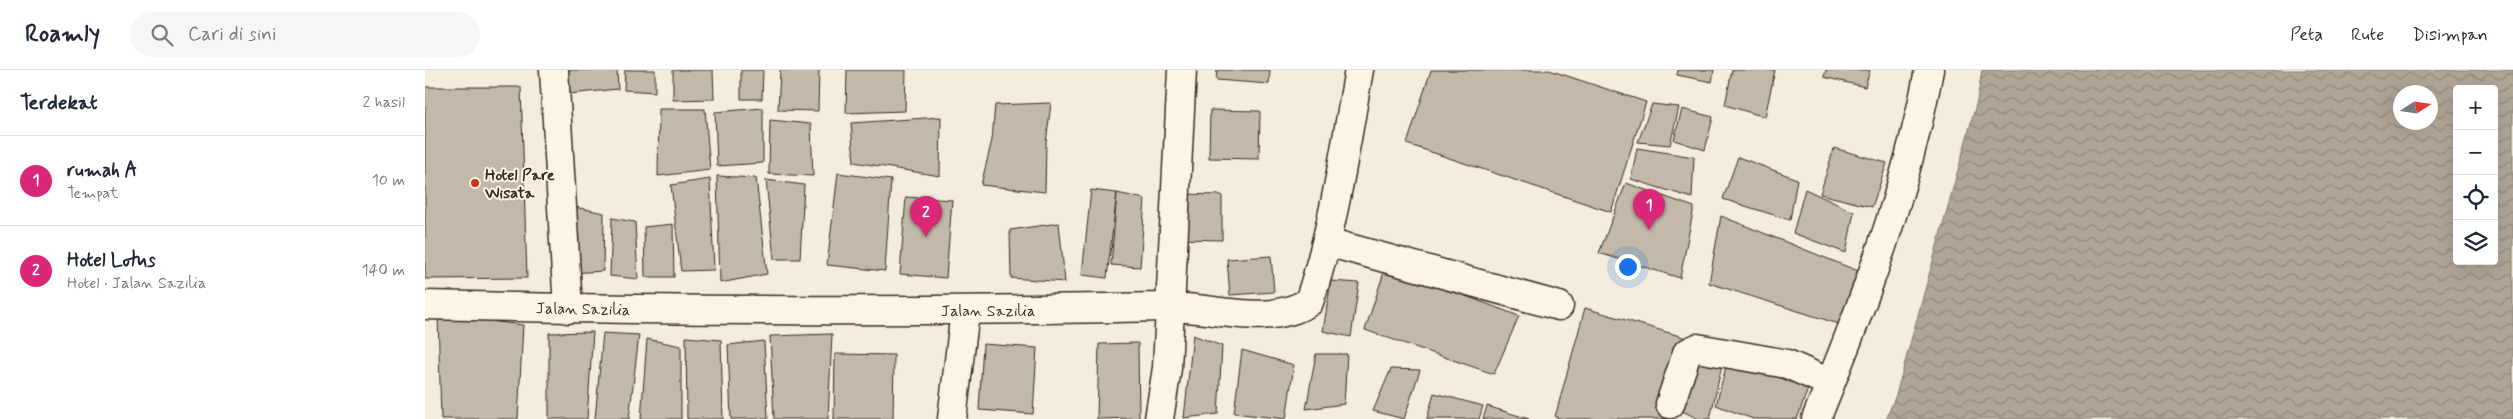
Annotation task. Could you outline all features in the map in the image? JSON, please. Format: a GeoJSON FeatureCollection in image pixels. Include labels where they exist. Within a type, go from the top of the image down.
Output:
{"type":"FeatureCollection","features":[{"type":"Feature","properties":{"kind":"street"},"geometry":{"type":"LineString","coordinates":[[554,70],[569,309]]}},
{"type":"Feature","properties":{"kind":"street"},"geometry":{"type":"LineString","coordinates":[[1159,419],[1167,368],[1182,70]]}},
{"type":"Feature","properties":{"kind":"street","name":"Jalan Sazilia"},"geometry":{"type":"LineString","coordinates":[[425,305],[569,309],[965,310],[1169,306],[1283,314],[1296,310],[1309,302],[1327,242],[1359,70]]}},
{"type":"Feature","properties":{"kind":"street"},"geometry":{"type":"LineString","coordinates":[[1816,419],[1882,243],[1903,177],[1923,102],[1929,70]]}},
{"type":"Feature","properties":{"kind":"street"},"geometry":{"type":"LineString","coordinates":[[1327,242],[1559,306]]}},
{"type":"Feature","properties":{"kind":"street"},"geometry":{"type":"LineString","coordinates":[[952,419],[965,310]]}},
{"type":"Feature","properties":{"kind":"street"},"geometry":{"type":"LineString","coordinates":[[1670,404],[1687,353],[1697,348],[1787,364],[1830,383]]}},
{"type":"Feature","properties":{"kind":"water"},"geometry":{"type":"Polygon","coordinates":[[[1982,70],[2513,70],[2513,419],[1886,419],[1896,395],[1977,101],[1982,70]]]}},
{"type":"Feature","properties":{"kind":"building"},"geometry":{"type":"Polygon","coordinates":[[[567,70],[617,70],[618,89],[569,94],[567,70]]]}},
{"type":"Feature","properties":{"kind":"building"},"geometry":{"type":"Polygon","coordinates":[[[625,70],[655,70],[655,92],[624,90],[625,70]]]}},
{"type":"Feature","properties":{"kind":"building"},"geometry":{"type":"Polygon","coordinates":[[[673,70],[713,70],[714,99],[673,100],[673,70]]]}},
{"type":"Feature","properties":{"kind":"building"},"geometry":{"type":"Polygon","coordinates":[[[741,70],[763,70],[762,99],[741,99],[741,70]]]}},
{"type":"Feature","properties":{"kind":"building"},"geometry":{"type":"Polygon","coordinates":[[[780,70],[819,70],[818,111],[778,110],[780,70]]]}},
{"type":"Feature","properties":{"kind":"building"},"geometry":{"type":"Polygon","coordinates":[[[847,70],[906,70],[905,111],[846,113],[847,70]]]}},
{"type":"Feature","properties":{"kind":"building"},"geometry":{"type":"Polygon","coordinates":[[[1217,70],[1270,70],[1269,84],[1216,80],[1217,70]]]}},
{"type":"Feature","properties":{"kind":"building"},"geometry":{"type":"Polygon","coordinates":[[[1431,70],[1549,70],[1646,102],[1611,212],[1407,144],[1431,70]]]}},
{"type":"Feature","properties":{"kind":"building"},"geometry":{"type":"Polygon","coordinates":[[[1678,70],[1714,70],[1712,82],[1677,75],[1678,70]]]}},
{"type":"Feature","properties":{"kind":"building"},"geometry":{"type":"Polygon","coordinates":[[[1732,70],[1775,70],[1765,117],[1725,105],[1732,70]]]}},
{"type":"Feature","properties":{"kind":"building"},"geometry":{"type":"Polygon","coordinates":[[[1826,70],[1870,70],[1865,87],[1824,77],[1826,70]]]}},
{"type":"Feature","properties":{"kind":"building","name":"Hotel Pare Wisata"},"geometry":{"type":"Polygon","coordinates":[[[425,87],[521,87],[527,278],[425,279],[425,87]]]}},
{"type":"Feature","properties":{"kind":"building"},"geometry":{"type":"Polygon","coordinates":[[[1051,103],[1046,143],[1045,192],[981,185],[992,140],[995,105],[1051,103]]]}},
{"type":"Feature","properties":{"kind":"building"},"geometry":{"type":"Polygon","coordinates":[[[1652,104],[1679,107],[1670,145],[1638,142],[1652,104]]]}},
{"type":"Feature","properties":{"kind":"building"},"geometry":{"type":"Polygon","coordinates":[[[763,108],[763,163],[717,166],[715,112],[763,108]]]}},
{"type":"Feature","properties":{"kind":"building"},"geometry":{"type":"Polygon","coordinates":[[[659,109],[705,109],[710,170],[658,176],[659,109]]]}},
{"type":"Feature","properties":{"kind":"building"},"geometry":{"type":"Polygon","coordinates":[[[1682,109],[1713,117],[1705,150],[1674,140],[1682,109]]]}},
{"type":"Feature","properties":{"kind":"building"},"geometry":{"type":"Polygon","coordinates":[[[1210,110],[1260,111],[1259,159],[1209,158],[1210,110]]]}},
{"type":"Feature","properties":{"kind":"building"},"geometry":{"type":"Polygon","coordinates":[[[941,117],[940,176],[854,162],[851,123],[941,117]]]}},
{"type":"Feature","properties":{"kind":"building"},"geometry":{"type":"Polygon","coordinates":[[[770,120],[811,124],[813,176],[769,174],[770,120]]]}},
{"type":"Feature","properties":{"kind":"building"},"geometry":{"type":"Polygon","coordinates":[[[1637,148],[1694,157],[1692,198],[1631,179],[1637,148]]]}},
{"type":"Feature","properties":{"kind":"building"},"geometry":{"type":"Polygon","coordinates":[[[1834,148],[1887,163],[1872,207],[1820,194],[1834,148]]]}},
{"type":"Feature","properties":{"kind":"building"},"geometry":{"type":"Polygon","coordinates":[[[1738,157],[1797,179],[1790,220],[1723,199],[1738,157]]]}},
{"type":"Feature","properties":{"kind":"building"},"geometry":{"type":"Polygon","coordinates":[[[838,173],[891,180],[885,271],[827,265],[838,173]]]}},
{"type":"Feature","properties":{"kind":"building"},"geometry":{"type":"Polygon","coordinates":[[[717,176],[756,178],[767,274],[720,283],[717,176]]]}},
{"type":"Feature","properties":{"kind":"building"},"geometry":{"type":"Polygon","coordinates":[[[710,179],[714,270],[681,271],[671,185],[710,179]]]}},
{"type":"Feature","properties":{"kind":"building"},"geometry":{"type":"Polygon","coordinates":[[[766,180],[804,185],[800,259],[774,259],[766,180]]]}},
{"type":"Feature","properties":{"kind":"building"},"geometry":{"type":"Polygon","coordinates":[[[1626,183],[1694,207],[1680,278],[1599,253],[1626,183]]]}},
{"type":"Feature","properties":{"kind":"building"},"geometry":{"type":"Polygon","coordinates":[[[1805,189],[1854,212],[1846,253],[1793,233],[1805,189]]]}},
{"type":"Feature","properties":{"kind":"building"},"geometry":{"type":"Polygon","coordinates":[[[1091,190],[1117,193],[1107,278],[1082,275],[1091,190]]]}},
{"type":"Feature","properties":{"kind":"building"},"geometry":{"type":"Polygon","coordinates":[[[1117,193],[1145,199],[1140,267],[1111,265],[1117,193]]]}},
{"type":"Feature","properties":{"kind":"building"},"geometry":{"type":"Polygon","coordinates":[[[1180,194],[1222,195],[1222,240],[1180,239],[1180,194]]]}},
{"type":"Feature","properties":{"kind":"building"},"geometry":{"type":"Polygon","coordinates":[[[906,197],[952,200],[946,278],[900,274],[906,197]]]}},
{"type":"Feature","properties":{"kind":"building"},"geometry":{"type":"Polygon","coordinates":[[[570,206],[604,213],[603,271],[571,273],[570,206]]]}},
{"type":"Feature","properties":{"kind":"building"},"geometry":{"type":"Polygon","coordinates":[[[1721,216],[1858,271],[1839,324],[1709,283],[1721,216]]]}},
{"type":"Feature","properties":{"kind":"building"},"geometry":{"type":"Polygon","coordinates":[[[612,218],[635,222],[638,279],[610,276],[612,218]]]}},
{"type":"Feature","properties":{"kind":"building"},"geometry":{"type":"Polygon","coordinates":[[[1059,223],[1065,282],[1011,278],[1010,230],[1059,223]]]}},
{"type":"Feature","properties":{"kind":"building"},"geometry":{"type":"Polygon","coordinates":[[[673,224],[674,277],[645,277],[644,227],[673,224]]]}},
{"type":"Feature","properties":{"kind":"building"},"geometry":{"type":"Polygon","coordinates":[[[1271,256],[1274,292],[1230,295],[1227,259],[1271,256]]]}},
{"type":"Feature","properties":{"kind":"building"},"geometry":{"type":"Polygon","coordinates":[[[1386,266],[1519,316],[1494,374],[1365,330],[1386,266]]]}},
{"type":"Feature","properties":{"kind":"building"},"geometry":{"type":"Polygon","coordinates":[[[1331,281],[1359,283],[1351,337],[1323,331],[1331,281]]]}},
{"type":"Feature","properties":{"kind":"building"},"geometry":{"type":"Polygon","coordinates":[[[1585,308],[1690,339],[1673,419],[1562,419],[1555,417],[1585,308]]]}},
{"type":"Feature","properties":{"kind":"building"},"geometry":{"type":"Polygon","coordinates":[[[438,315],[523,325],[518,419],[441,419],[438,315]]]}},
{"type":"Feature","properties":{"kind":"building"},"geometry":{"type":"Polygon","coordinates":[[[593,332],[587,419],[549,419],[549,333],[593,332]]]}},
{"type":"Feature","properties":{"kind":"building"},"geometry":{"type":"Polygon","coordinates":[[[603,333],[639,335],[629,419],[595,419],[603,333]]]}},
{"type":"Feature","properties":{"kind":"building"},"geometry":{"type":"Polygon","coordinates":[[[832,334],[828,419],[774,419],[770,336],[832,334]]]}},
{"type":"Feature","properties":{"kind":"building"},"geometry":{"type":"Polygon","coordinates":[[[1193,335],[1222,346],[1218,414],[1184,418],[1193,335]]]}},
{"type":"Feature","properties":{"kind":"building"},"geometry":{"type":"Polygon","coordinates":[[[686,337],[721,340],[723,419],[687,419],[686,337]]]}},
{"type":"Feature","properties":{"kind":"building"},"geometry":{"type":"Polygon","coordinates":[[[647,339],[681,346],[681,419],[641,419],[647,339]]]}},
{"type":"Feature","properties":{"kind":"building"},"geometry":{"type":"Polygon","coordinates":[[[764,341],[768,419],[731,419],[728,345],[764,341]]]}},
{"type":"Feature","properties":{"kind":"building"},"geometry":{"type":"Polygon","coordinates":[[[1138,343],[1139,418],[1097,419],[1099,344],[1138,343]]]}},
{"type":"Feature","properties":{"kind":"building"},"geometry":{"type":"Polygon","coordinates":[[[983,344],[1037,348],[1033,414],[979,410],[983,344]]]}},
{"type":"Feature","properties":{"kind":"building"},"geometry":{"type":"Polygon","coordinates":[[[1242,350],[1294,365],[1286,419],[1234,413],[1242,350]]]}},
{"type":"Feature","properties":{"kind":"building"},"geometry":{"type":"Polygon","coordinates":[[[835,354],[894,355],[893,419],[834,419],[835,354]]]}},
{"type":"Feature","properties":{"kind":"building"},"geometry":{"type":"Polygon","coordinates":[[[1316,354],[1347,354],[1344,404],[1306,409],[1316,354]]]}},
{"type":"Feature","properties":{"kind":"building"},"geometry":{"type":"Polygon","coordinates":[[[1693,357],[1722,365],[1710,419],[1699,419],[1678,409],[1693,357]]]}},
{"type":"Feature","properties":{"kind":"building"},"geometry":{"type":"Polygon","coordinates":[[[1727,363],[1809,386],[1797,419],[1753,419],[1716,405],[1727,363]]]}},
{"type":"Feature","properties":{"kind":"building"},"geometry":{"type":"Polygon","coordinates":[[[1391,369],[1420,370],[1404,419],[1373,411],[1391,369]]]}},
{"type":"Feature","properties":{"kind":"building"},"geometry":{"type":"Polygon","coordinates":[[[1434,393],[1483,406],[1479,419],[1427,419],[1434,393]]]}},
{"type":"Feature","properties":{"kind":"building"},"geometry":{"type":"Polygon","coordinates":[[[1487,406],[1529,419],[1483,419],[1487,406]]]}},
{"type":"Feature","properties":{"kind":"place","name":"Hotel Pare Wisata"},"geometry":{"type":"Point","coordinates":[475,183]}},
{"type":"Feature","properties":{"kind":"place","name":"rumah A"},"geometry":{"type":"Point","coordinates":[1649,230]}},
{"type":"Feature","properties":{"kind":"place","name":"Hotel Lotus"},"geometry":{"type":"Point","coordinates":[926,237]}}]}
